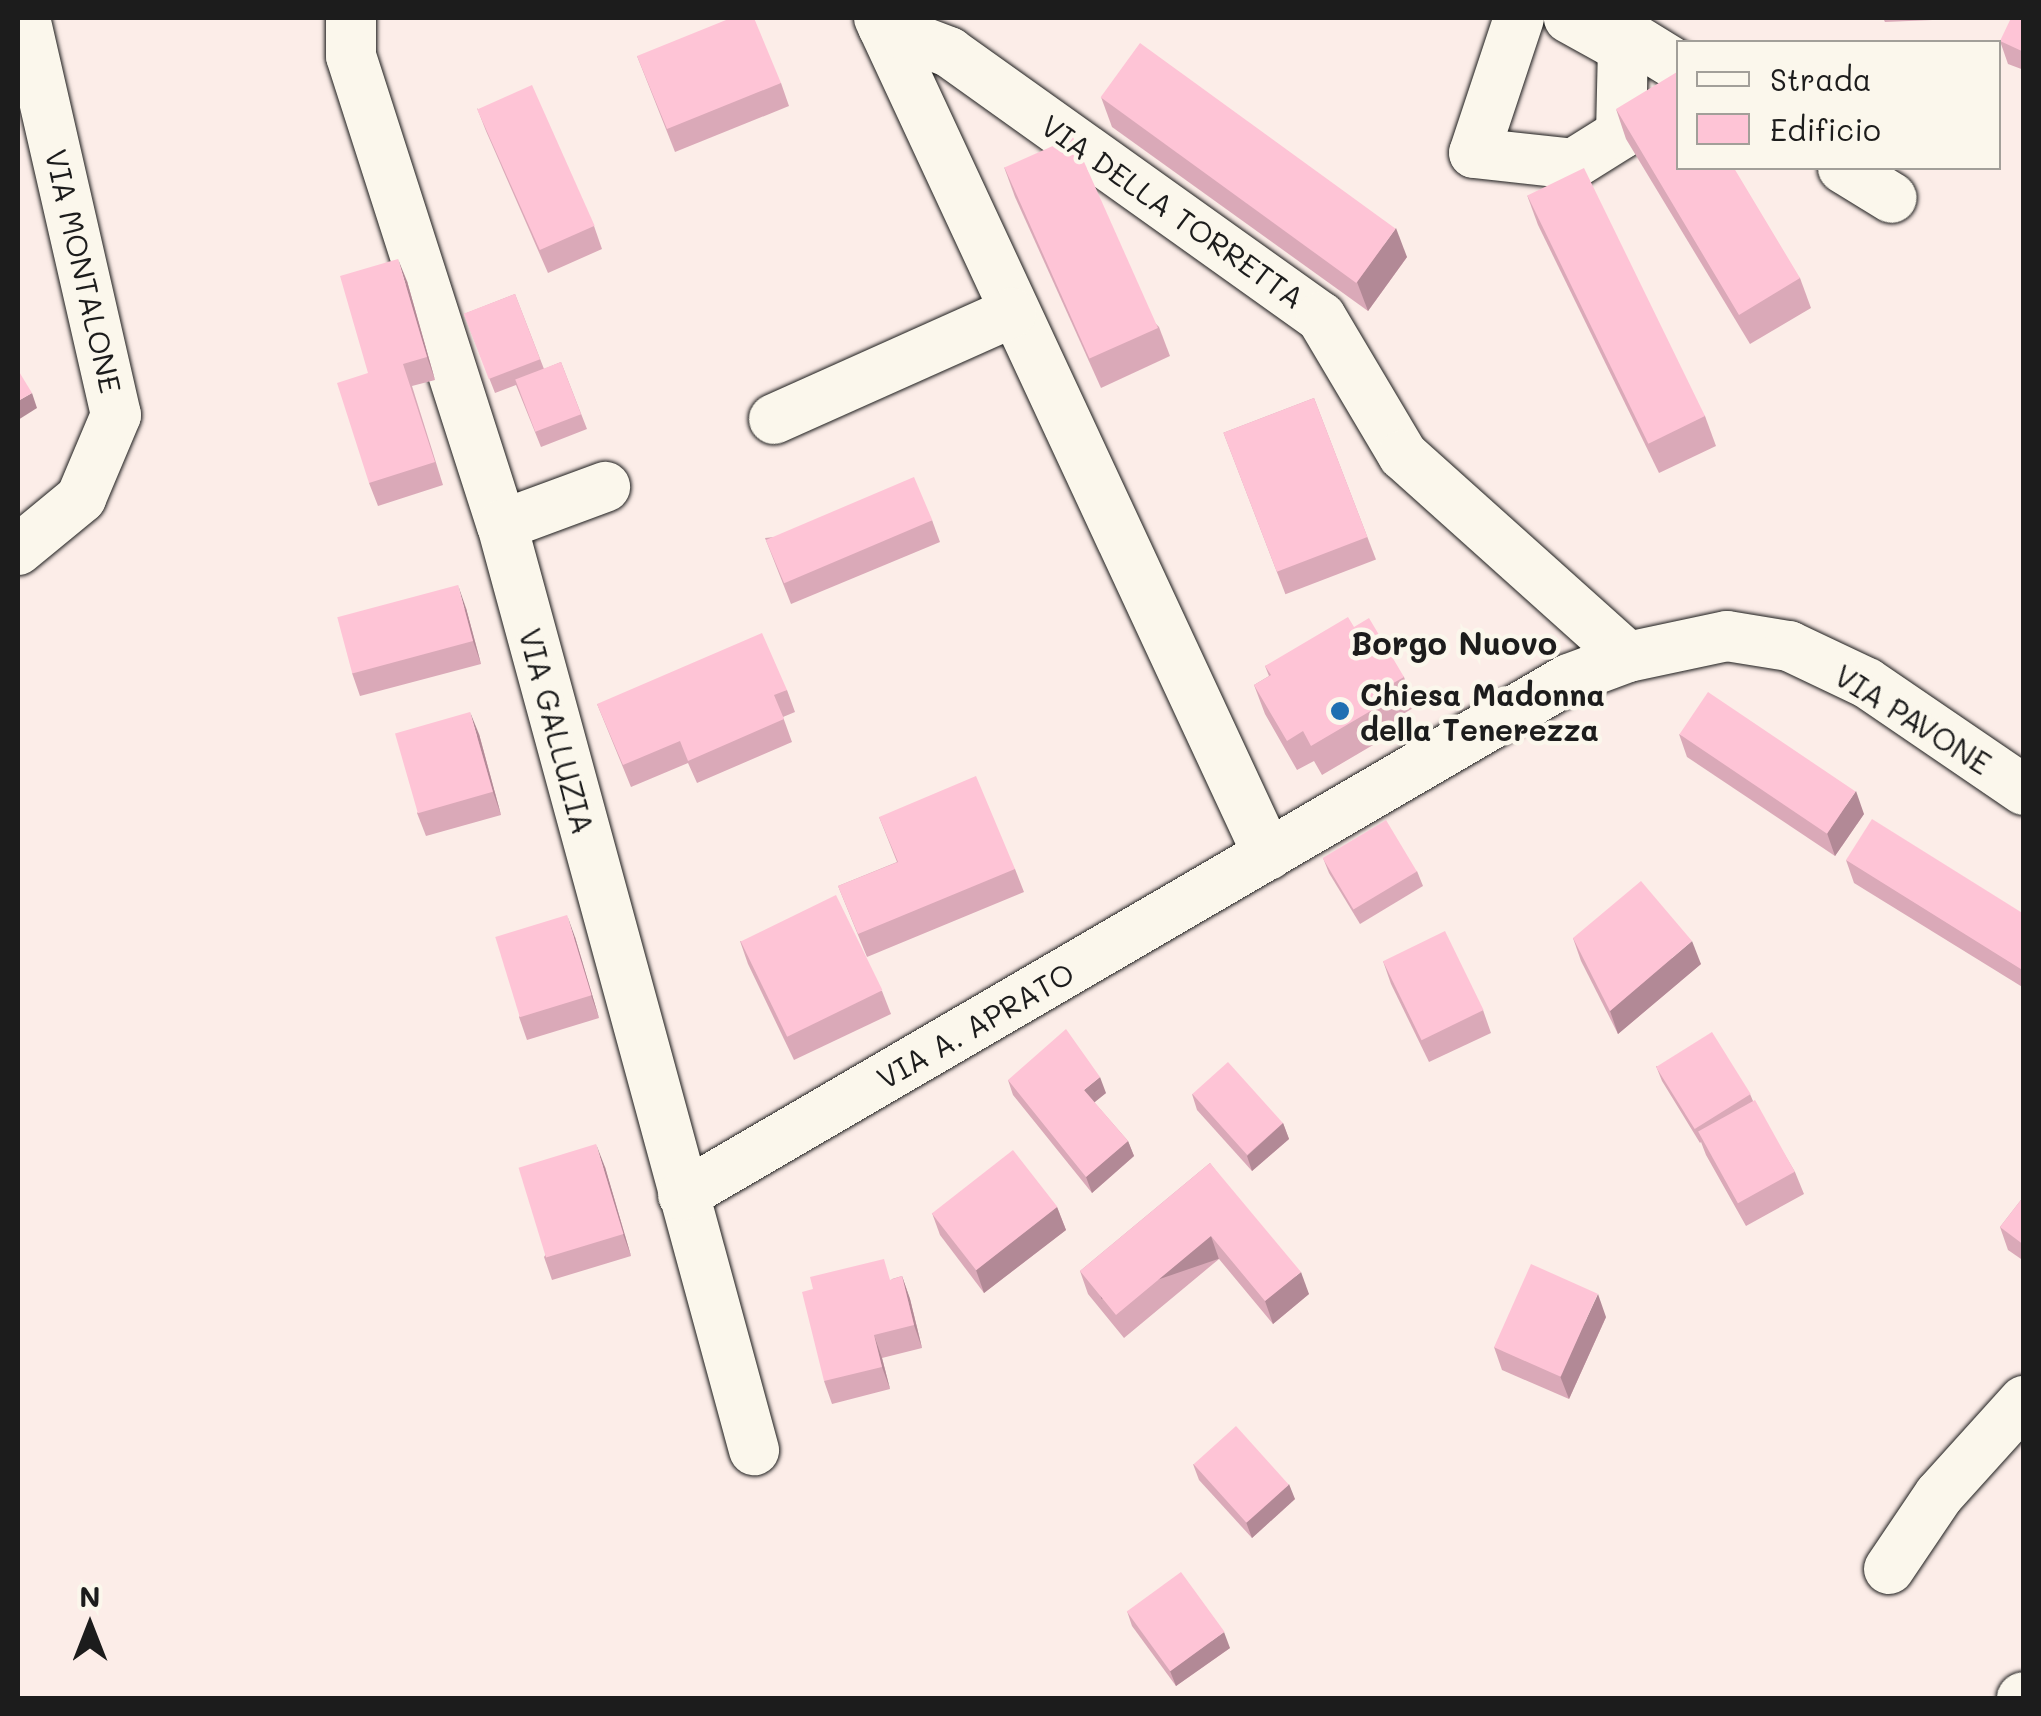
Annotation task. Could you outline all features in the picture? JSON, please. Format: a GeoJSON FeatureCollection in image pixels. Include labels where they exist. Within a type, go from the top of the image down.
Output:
{"type":"FeatureCollection","features":[{"type":"Feature","properties":{"kind":"street","name":"VIA MONTALONE"},"geometry":{"type":"LineString","coordinates":[[18,550],[81,498],[116,415],[26,18]]}},
{"type":"Feature","properties":{"kind":"street","name":"VIA GALLUZIA"},"geometry":{"type":"LineString","coordinates":[[351,18],[351,56],[502,525],[754,1450]]}},
{"type":"Feature","properties":{"kind":"street"},"geometry":{"type":"LineString","coordinates":[[1519,18],[1474,153],[1573,164],[1621,134],[1624,48],[1569,18]]}},
{"type":"Feature","properties":{"kind":"street"},"geometry":{"type":"LineString","coordinates":[[1600,18],[1676,65]]}},
{"type":"Feature","properties":{"kind":"street","name":"VIA DELLA TORRETTA"},"geometry":{"type":"LineString","coordinates":[[881,22],[1011,312],[1268,855]]}},
{"type":"Feature","properties":{"kind":"street","name":"VIA DELLA TORRETTA"},"geometry":{"type":"LineString","coordinates":[[881,22],[949,52],[1321,316],[1404,455],[1628,656]]}},
{"type":"Feature","properties":{"kind":"street"},"geometry":{"type":"LineString","coordinates":[[1846,170],[1892,198]]}},
{"type":"Feature","properties":{"kind":"street"},"geometry":{"type":"LineString","coordinates":[[774,420],[1011,312]]}},
{"type":"Feature","properties":{"kind":"street"},"geometry":{"type":"LineString","coordinates":[[502,525],[606,486]]}},
{"type":"Feature","properties":{"kind":"street","name":"VIA PAVONE"},"geometry":{"type":"LineString","coordinates":[[1569,679],[1628,656],[1727,636],[1789,646],[1867,683],[2024,790]]}},
{"type":"Feature","properties":{"kind":"street","name":"VIA A. APRATO"},"geometry":{"type":"LineString","coordinates":[[683,1195],[1569,679]]}},
{"type":"Feature","properties":{"kind":"street"},"geometry":{"type":"LineString","coordinates":[[1889,1568],[1939,1494],[2024,1402]]}},
{"type":"Feature","properties":{"kind":"building"},"geometry":{"type":"Polygon","coordinates":[[[731,18],[754,18],[781,83],[667,129],[637,56],[731,18]]]}},
{"type":"Feature","properties":{"kind":"building"},"geometry":{"type":"Polygon","coordinates":[[[2011,18],[2024,18],[2024,52],[2000,40],[2011,18]]]}},
{"type":"Feature","properties":{"kind":"building"},"geometry":{"type":"Polygon","coordinates":[[[1140,43],[1396,229],[1356,283],[1101,97],[1140,43]]]}},
{"type":"Feature","properties":{"kind":"building"},"geometry":{"type":"Polygon","coordinates":[[[1676,73],[1676,170],[1735,170],[1800,278],[1739,315],[1616,109],[1676,73]]]}},
{"type":"Feature","properties":{"kind":"building"},"geometry":{"type":"Polygon","coordinates":[[[532,85],[595,226],[540,250],[477,109],[532,85]]]}},
{"type":"Feature","properties":{"kind":"building"},"geometry":{"type":"Polygon","coordinates":[[[1073,137],[1158,328],[1089,358],[1004,168],[1073,137]]]}},
{"type":"Feature","properties":{"kind":"building"},"geometry":{"type":"Polygon","coordinates":[[[1584,168],[1705,416],[1648,444],[1527,196],[1584,168]]]}},
{"type":"Feature","properties":{"kind":"building"},"geometry":{"type":"Polygon","coordinates":[[[398,259],[427,357],[403,364],[435,462],[369,483],[337,383],[368,373],[340,276],[398,259]]]}},
{"type":"Feature","properties":{"kind":"building"},"geometry":{"type":"Polygon","coordinates":[[[515,294],[540,359],[489,379],[464,314],[515,294]]]}},
{"type":"Feature","properties":{"kind":"building"},"geometry":{"type":"Polygon","coordinates":[[[561,362],[581,414],[535,432],[515,380],[561,362]]]}},
{"type":"Feature","properties":{"kind":"building"},"geometry":{"type":"Polygon","coordinates":[[[18,370],[32,393],[18,401],[18,370]]]}},
{"type":"Feature","properties":{"kind":"building"},"geometry":{"type":"Polygon","coordinates":[[[1314,398],[1367,537],[1277,572],[1223,433],[1314,398]]]}},
{"type":"Feature","properties":{"kind":"building"},"geometry":{"type":"Polygon","coordinates":[[[914,477],[932,520],[784,583],[766,540],[914,477]]]}},
{"type":"Feature","properties":{"kind":"building"},"geometry":{"type":"Polygon","coordinates":[[[458,585],[473,641],[352,673],[337,617],[458,585]]]}},
{"type":"Feature","properties":{"kind":"building","name":"Chiesa Madonna della Tenerezza"},"geometry":{"type":"Polygon","coordinates":[[[1348,617],[1354,627],[1369,618],[1404,677],[1390,685],[1396,696],[1311,746],[1303,731],[1287,741],[1254,685],[1271,675],[1265,666],[1348,617]]]}},
{"type":"Feature","properties":{"kind":"building"},"geometry":{"type":"Polygon","coordinates":[[[762,633],[787,690],[774,695],[784,719],[688,761],[680,741],[623,765],[597,704],[762,633]]]}},
{"type":"Feature","properties":{"kind":"building"},"geometry":{"type":"Polygon","coordinates":[[[1708,692],[1856,792],[1827,834],[1679,734],[1708,692]]]}},
{"type":"Feature","properties":{"kind":"building"},"geometry":{"type":"Polygon","coordinates":[[[470,712],[493,792],[418,813],[395,733],[470,712]]]}},
{"type":"Feature","properties":{"kind":"building"},"geometry":{"type":"Polygon","coordinates":[[[976,776],[1015,869],[858,934],[838,886],[898,862],[879,817],[976,776]]]}},
{"type":"Feature","properties":{"kind":"building"},"geometry":{"type":"Polygon","coordinates":[[[1872,819],[2024,914],[2024,971],[1846,860],[1872,819]]]}},
{"type":"Feature","properties":{"kind":"building"},"geometry":{"type":"Polygon","coordinates":[[[1386,820],[1417,871],[1353,910],[1323,858],[1386,820]]]}},
{"type":"Feature","properties":{"kind":"building"},"geometry":{"type":"Polygon","coordinates":[[[1641,881],[1692,941],[1610,1011],[1573,938],[1641,881]]]}},
{"type":"Feature","properties":{"kind":"building"},"geometry":{"type":"Polygon","coordinates":[[[836,895],[882,990],[787,1037],[741,941],[836,895]]]}},
{"type":"Feature","properties":{"kind":"building"},"geometry":{"type":"Polygon","coordinates":[[[567,915],[592,995],[520,1017],[495,937],[567,915]]]}},
{"type":"Feature","properties":{"kind":"building"},"geometry":{"type":"Polygon","coordinates":[[[1445,931],[1484,1010],[1422,1040],[1383,961],[1445,931]]]}},
{"type":"Feature","properties":{"kind":"building"},"geometry":{"type":"Polygon","coordinates":[[[1066,1029],[1100,1077],[1084,1090],[1128,1141],[1086,1177],[1008,1080],[1066,1029]]]}},
{"type":"Feature","properties":{"kind":"building"},"geometry":{"type":"Polygon","coordinates":[[[1712,1032],[1751,1094],[1695,1129],[1656,1067],[1712,1032]]]}},
{"type":"Feature","properties":{"kind":"building"},"geometry":{"type":"Polygon","coordinates":[[[1228,1062],[1283,1123],[1247,1155],[1192,1094],[1228,1062]]]}},
{"type":"Feature","properties":{"kind":"building"},"geometry":{"type":"Polygon","coordinates":[[[1755,1100],[1795,1172],[1738,1203],[1698,1132],[1755,1100]]]}},
{"type":"Feature","properties":{"kind":"building"},"geometry":{"type":"Polygon","coordinates":[[[596,1144],[623,1234],[546,1258],[519,1168],[596,1144]]]}},
{"type":"Feature","properties":{"kind":"building"},"geometry":{"type":"Polygon","coordinates":[[[1013,1150],[1057,1207],[976,1270],[932,1213],[1013,1150]]]}},
{"type":"Feature","properties":{"kind":"building"},"geometry":{"type":"Polygon","coordinates":[[[1210,1163],[1301,1272],[1265,1301],[1211,1236],[1116,1315],[1080,1271],[1210,1163]]]}},
{"type":"Feature","properties":{"kind":"building"},"geometry":{"type":"Polygon","coordinates":[[[2024,1196],[2024,1245],[2000,1227],[2024,1196]]]}},
{"type":"Feature","properties":{"kind":"building"},"geometry":{"type":"Polygon","coordinates":[[[884,1259],[890,1280],[902,1276],[914,1325],[874,1335],[882,1367],[824,1381],[802,1292],[813,1289],[810,1277],[884,1259]]]}},
{"type":"Feature","properties":{"kind":"building"},"geometry":{"type":"Polygon","coordinates":[[[1531,1264],[1598,1294],[1561,1377],[1494,1347],[1531,1264]]]}},
{"type":"Feature","properties":{"kind":"building"},"geometry":{"type":"Polygon","coordinates":[[[1236,1426],[1289,1485],[1247,1523],[1194,1464],[1236,1426]]]}},
{"type":"Feature","properties":{"kind":"building"},"geometry":{"type":"Polygon","coordinates":[[[1181,1572],[1224,1632],[1170,1671],[1127,1611],[1181,1572]]]}},
{"type":"Feature","properties":{"kind":"place","name":"Chiesa Madonna della Tenerezza"},"geometry":{"type":"Point","coordinates":[1340,711]}},
{"type":"Feature","properties":{"kind":"district","name":"Borgo Nuovo"},"geometry":{"type":"Point","coordinates":[1454,642]}}]}
